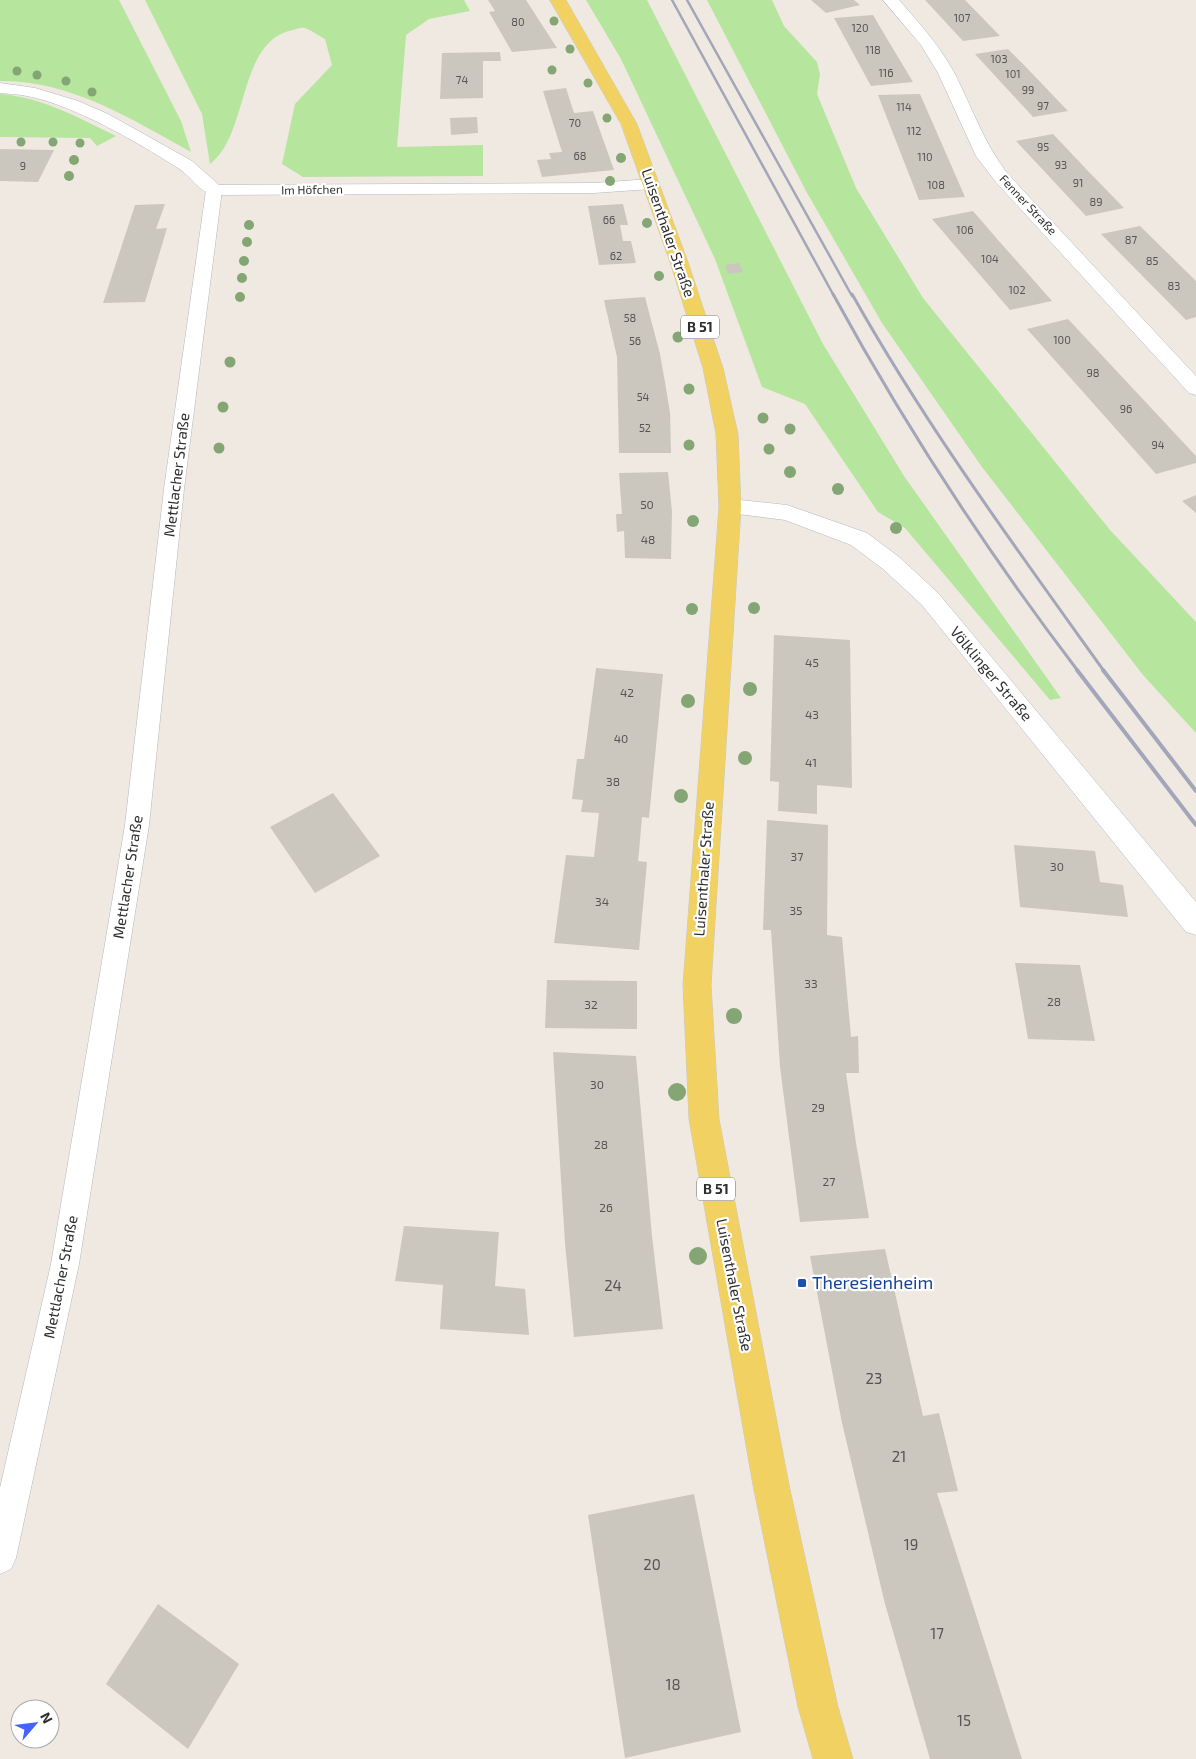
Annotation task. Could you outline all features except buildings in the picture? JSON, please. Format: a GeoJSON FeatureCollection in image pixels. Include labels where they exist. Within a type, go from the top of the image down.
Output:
{"type":"FeatureCollection","features":[{"type":"Feature","properties":{"kind":"main road","name":"Luisenthaler Straße"},"geometry":{"type":"LineString","coordinates":[[558,0],[629,124],[713,368],[727,434],[730,508],[697,985],[704,1119],[771,1485],[818,1707],[833,1759]]}},
{"type":"Feature","properties":{"kind":"street","name":"Fenner Straße"},"geometry":{"type":"LineString","coordinates":[[891,0],[928,43],[946,73],[985,156],[996,170],[1196,388]]}},
{"type":"Feature","properties":{"kind":"street"},"geometry":{"type":"LineString","coordinates":[[0,88],[29,91],[72,105],[102,118],[186,165],[214,190]]}},
{"type":"Feature","properties":{"kind":"street","name":"Im Höfchen"},"geometry":{"type":"LineString","coordinates":[[214,190],[594,188],[651,184]]}},
{"type":"Feature","properties":{"kind":"street","name":"Völklinger Straße"},"geometry":{"type":"LineString","coordinates":[[730,508],[787,513],[859,539],[891,563],[930,599],[1196,923]]}},
{"type":"Feature","properties":{"kind":"lane","name":"Mettlacher Straße"},"geometry":{"type":"LineString","coordinates":[[0,1558],[65,1264],[137,825],[174,490],[214,190]]}},
{"type":"Feature","properties":{"kind":"green space"},"geometry":{"type":"Polygon","coordinates":[[[0,0],[119,0],[181,121],[191,152],[123,115],[75,94],[26,82],[0,81],[0,0]]]}},
{"type":"Feature","properties":{"kind":"green space"},"geometry":{"type":"Polygon","coordinates":[[[145,0],[464,0],[470,11],[429,19],[406,35],[397,147],[483,145],[483,176],[303,177],[282,164],[295,104],[332,65],[325,39],[304,28],[293,30],[275,38],[262,51],[245,90],[232,132],[223,150],[210,164],[202,114],[145,0]]]}},
{"type":"Feature","properties":{"kind":"green space"},"geometry":{"type":"Polygon","coordinates":[[[586,0],[647,0],[823,344],[904,476],[1061,698],[1050,700],[905,528],[878,512],[805,404],[762,387],[715,259],[621,59],[586,0]]]}},
{"type":"Feature","properties":{"kind":"green space"},"geometry":{"type":"Polygon","coordinates":[[[707,0],[772,0],[784,26],[817,62],[820,74],[817,94],[856,188],[923,298],[1110,530],[1196,622],[1196,733],[1143,675],[982,467],[882,323],[806,191],[707,0]]]}},
{"type":"Feature","properties":{"kind":"green space"},"geometry":{"type":"Polygon","coordinates":[[[0,94],[31,99],[45,104],[116,136],[97,146],[90,138],[0,137],[0,94]]]}},
{"type":"Feature","properties":{"kind":"railway"},"geometry":{"type":"LineString","coordinates":[[672,0],[834,296]]}},
{"type":"Feature","properties":{"kind":"railway"},"geometry":{"type":"LineString","coordinates":[[687,0],[852,296]]}},
{"type":"Feature","properties":{"kind":"railway"},"geometry":{"type":"LineString","coordinates":[[833,294],[889,392],[949,488],[1012,581],[1078,671]]}},
{"type":"Feature","properties":{"kind":"railway"},"geometry":{"type":"LineString","coordinates":[[852,294],[880,343],[941,439],[1104,671]]}},
{"type":"Feature","properties":{"kind":"railway"},"geometry":{"type":"LineString","coordinates":[[1077,670],[1196,825]]}},
{"type":"Feature","properties":{"kind":"railway"},"geometry":{"type":"LineString","coordinates":[[1103,670],[1196,791]]}},
{"type":"Feature","properties":{"kind":"place","name":"Theresienheim"},"geometry":{"type":"Point","coordinates":[802,1283]}}]}
